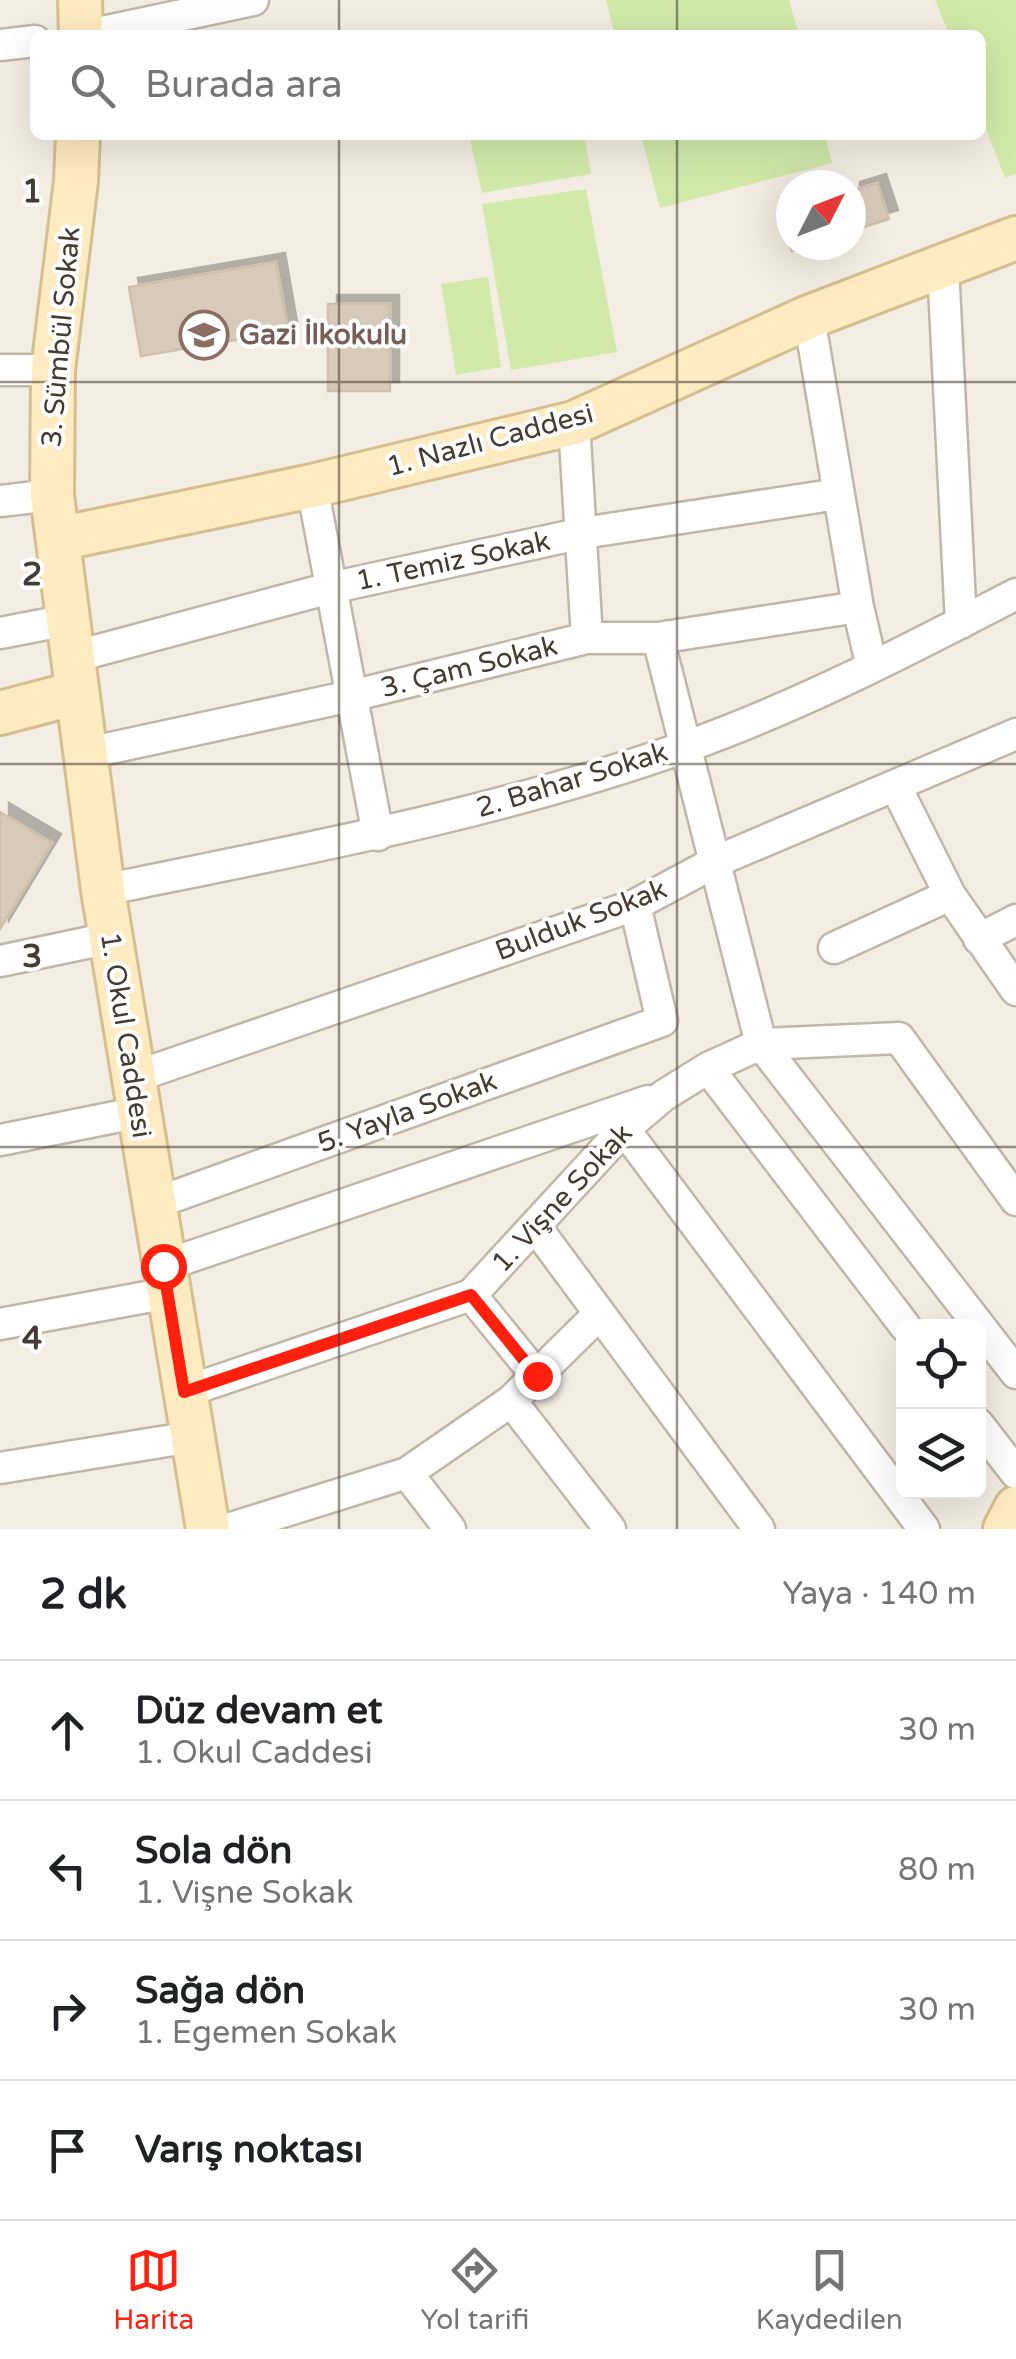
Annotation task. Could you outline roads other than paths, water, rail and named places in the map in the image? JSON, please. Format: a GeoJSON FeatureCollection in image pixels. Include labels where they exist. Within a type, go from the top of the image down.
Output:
{"type":"FeatureCollection","features":[{"type":"Feature","properties":{"kind":"street"},"geometry":{"type":"LineString","coordinates":[[80,0],[84,30]]}},
{"type":"Feature","properties":{"kind":"street"},"geometry":{"type":"LineString","coordinates":[[109,30],[253,0]]}},
{"type":"Feature","properties":{"kind":"street"},"geometry":{"type":"LineString","coordinates":[[0,44],[30,41]]}},
{"type":"Feature","properties":{"kind":"street","name":"3. Sümbül Sokak"},"geometry":{"type":"LineString","coordinates":[[58,539],[52,495],[53,370],[78,140]]}},
{"type":"Feature","properties":{"kind":"street","name":"1. Nazlı Caddesi"},"geometry":{"type":"LineString","coordinates":[[58,539],[312,486],[574,423],[809,318],[1016,238]]}},
{"type":"Feature","properties":{"kind":"street"},"geometry":{"type":"LineString","coordinates":[[942,267],[961,623]]}},
{"type":"Feature","properties":{"kind":"street"},"geometry":{"type":"LineString","coordinates":[[809,318],[858,608],[872,668]]}},
{"type":"Feature","properties":{"kind":"street"},"geometry":{"type":"LineString","coordinates":[[0,370],[53,370]]}},
{"type":"Feature","properties":{"kind":"street"},"geometry":{"type":"LineString","coordinates":[[574,423],[584,533],[587,638]]}},
{"type":"Feature","properties":{"kind":"street"},"geometry":{"type":"LineString","coordinates":[[312,486],[378,835]]}},
{"type":"Feature","properties":{"kind":"street","name":"1. Temiz Sokak"},"geometry":{"type":"LineString","coordinates":[[0,633],[72,657],[330,588],[584,533],[838,494]]}},
{"type":"Feature","properties":{"kind":"street"},"geometry":{"type":"LineString","coordinates":[[0,501],[52,495]]}},
{"type":"Feature","properties":{"kind":"street","name":"1. Okul Caddesi"},"geometry":{"type":"LineString","coordinates":[[58,539],[110,938],[208,1529]]}},
{"type":"Feature","properties":{"kind":"street","name":"2. Bahar Sokak"},"geometry":{"type":"LineString","coordinates":[[103,890],[378,835],[558,789],[686,746],[816,694],[1016,594]]}},
{"type":"Feature","properties":{"kind":"street","name":"3. Çam Sokak"},"geometry":{"type":"LineString","coordinates":[[84,754],[351,696],[587,638],[658,638],[858,608]]}},
{"type":"Feature","properties":{"kind":"street"},"geometry":{"type":"LineString","coordinates":[[658,638],[762,1044],[1016,1373]]}},
{"type":"Feature","properties":{"kind":"street"},"geometry":{"type":"LineString","coordinates":[[0,713],[72,657]]}},
{"type":"Feature","properties":{"kind":"street","name":"Bulduk Sokak"},"geometry":{"type":"LineString","coordinates":[[0,1140],[137,1095],[635,906],[716,861],[1016,734]]}},
{"type":"Feature","properties":{"kind":"street"},"geometry":{"type":"LineString","coordinates":[[896,787],[950,894],[1016,990]]}},
{"type":"Feature","properties":{"kind":"street"},"geometry":{"type":"LineString","coordinates":[[834,948],[950,894]]}},
{"type":"Feature","properties":{"kind":"street","name":"5. Yayla Sokak"},"geometry":{"type":"LineString","coordinates":[[153,1204],[662,1020],[635,906]]}},
{"type":"Feature","properties":{"kind":"street"},"geometry":{"type":"LineString","coordinates":[[978,938],[1016,920]]}},
{"type":"Feature","properties":{"kind":"street"},"geometry":{"type":"LineString","coordinates":[[0,961],[110,938]]}},
{"type":"Feature","properties":{"kind":"street"},"geometry":{"type":"LineString","coordinates":[[762,1044],[898,1038],[1016,1200]]}},
{"type":"Feature","properties":{"kind":"street","name":"1. Vişne Sokak"},"geometry":{"type":"LineString","coordinates":[[184,1392],[471,1295],[624,1129],[663,1096],[708,1068],[762,1044]]}},
{"type":"Feature","properties":{"kind":"street"},"geometry":{"type":"LineString","coordinates":[[708,1068],[900,1319]]}},
{"type":"Feature","properties":{"kind":"street"},"geometry":{"type":"LineString","coordinates":[[0,1324],[165,1280],[663,1096]]}},
{"type":"Feature","properties":{"kind":"street"},"geometry":{"type":"LineString","coordinates":[[624,1129],[924,1529]]}},
{"type":"Feature","properties":{"kind":"street"},"geometry":{"type":"LineString","coordinates":[[535,1226],[759,1529]]}},
{"type":"Feature","properties":{"kind":"street"},"geometry":{"type":"LineString","coordinates":[[471,1295],[537,1376]]}},
{"type":"Feature","properties":{"kind":"street"},"geometry":{"type":"LineString","coordinates":[[228,1529],[307,1519],[407,1473],[511,1401],[599,1314]]}},
{"type":"Feature","properties":{"kind":"street"},"geometry":{"type":"LineString","coordinates":[[511,1401],[610,1529]]}},
{"type":"Feature","properties":{"kind":"street"},"geometry":{"type":"LineString","coordinates":[[0,1468],[192,1437]]}},
{"type":"Feature","properties":{"kind":"street"},"geometry":{"type":"LineString","coordinates":[[986,1443],[1013,1508]]}},
{"type":"Feature","properties":{"kind":"street"},"geometry":{"type":"LineString","coordinates":[[407,1473],[450,1529]]}},
{"type":"Feature","properties":{"kind":"place","name":"Gazi İlkokulu"},"geometry":{"type":"Point","coordinates":[204,335]}}]}
